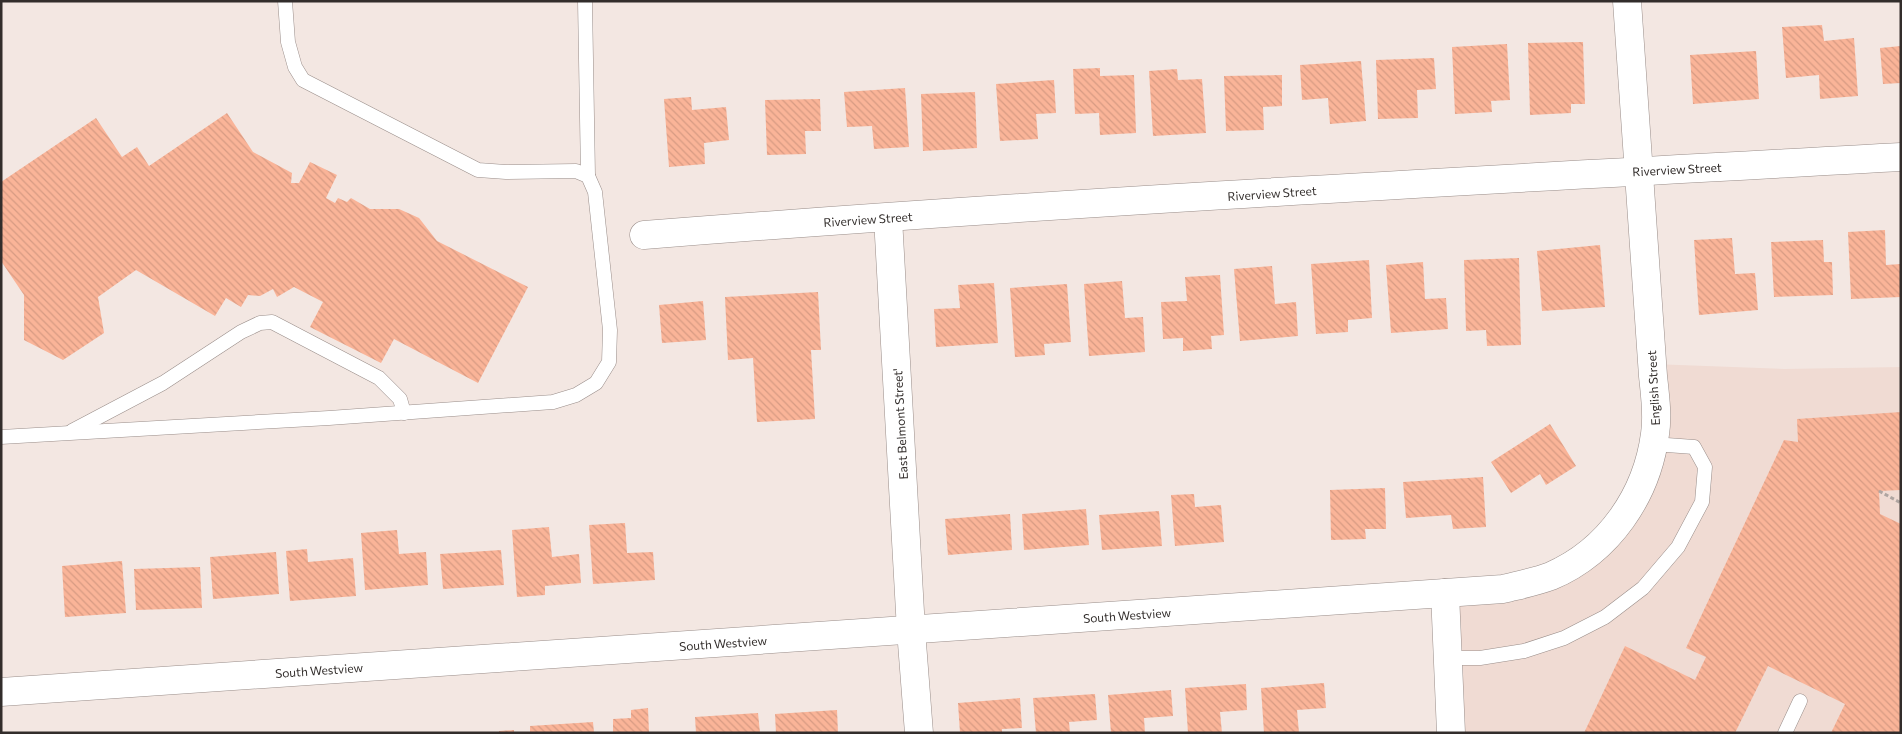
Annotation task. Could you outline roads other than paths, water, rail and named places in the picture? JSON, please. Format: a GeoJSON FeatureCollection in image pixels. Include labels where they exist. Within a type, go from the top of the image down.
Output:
{"type":"FeatureCollection","features":[{"type":"Feature","properties":{"kind":"street","name":"English Street"},"geometry":{"type":"LineString","coordinates":[[1445,593],[1503,589],[1531,583],[1552,575],[1590,552],[1606,537],[1634,501],[1647,471],[1656,433],[1656,406],[1627,1]]}},
{"type":"Feature","properties":{"kind":"street","name":"Riverview Street"},"geometry":{"type":"LineString","coordinates":[[644,236],[1347,187],[1901,157]]}},
{"type":"Feature","properties":{"kind":"street","name":"East Belmont Street'"},"geometry":{"type":"LineString","coordinates":[[888,218],[911,630],[919,733]]}},
{"type":"Feature","properties":{"kind":"street","name":"South Westview"},"geometry":{"type":"LineString","coordinates":[[1,692],[1445,593]]}},
{"type":"Feature","properties":{"kind":"street"},"geometry":{"type":"LineString","coordinates":[[1445,593],[1451,733]]}},
{"type":"Feature","properties":{"kind":"lane"},"geometry":{"type":"LineString","coordinates":[[286,1],[288,42],[294,68],[304,80],[478,170],[506,172],[576,170],[588,176]]}},
{"type":"Feature","properties":{"kind":"lane"},"geometry":{"type":"LineString","coordinates":[[1,437],[404,413],[552,402],[576,395],[596,383],[609,362],[610,330],[595,192],[588,176],[585,1]]}},
{"type":"Feature","properties":{"kind":"lane"},"geometry":{"type":"LineString","coordinates":[[67,434],[163,383],[241,332],[260,323],[272,322],[379,378],[400,399],[404,413]]}},
{"type":"Feature","properties":{"kind":"lane"},"geometry":{"type":"LineString","coordinates":[[1448,658],[1480,658],[1524,651],[1564,638],[1605,617],[1643,588],[1678,547],[1702,502],[1704,468],[1694,447],[1653,444]]}},
{"type":"Feature","properties":{"kind":"lane"},"geometry":{"type":"LineString","coordinates":[[1785,733],[1800,702]]}}]}
